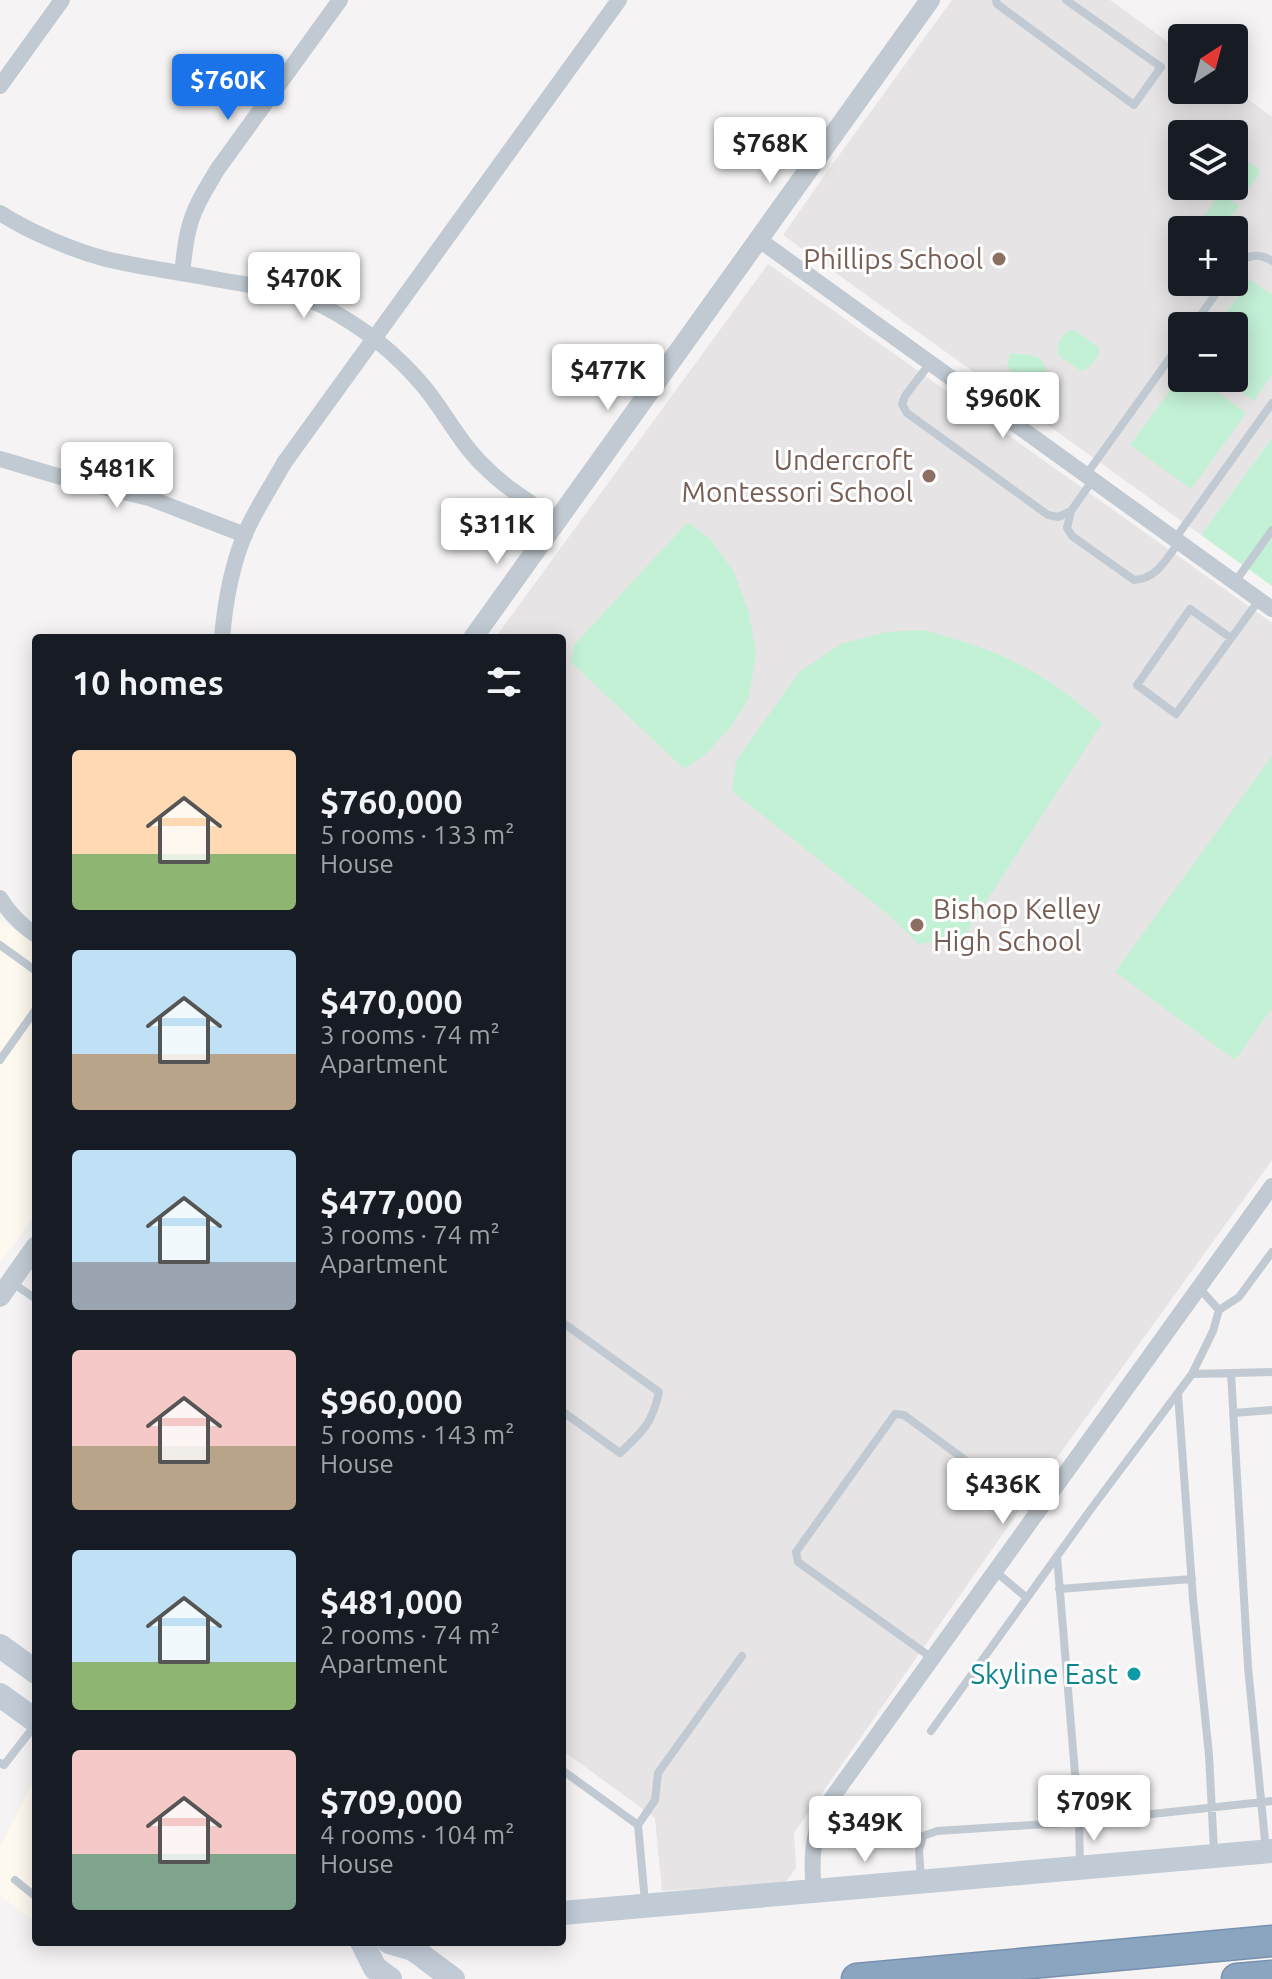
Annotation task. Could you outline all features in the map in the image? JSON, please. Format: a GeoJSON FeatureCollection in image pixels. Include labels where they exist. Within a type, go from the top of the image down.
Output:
{"type":"FeatureCollection","features":[{"type":"Feature","properties":{"kind":"highway"},"geometry":{"type":"LineString","coordinates":[[857,1979],[1272,1941]]}},
{"type":"Feature","properties":{"kind":"highway"},"geometry":{"type":"LineString","coordinates":[[1237,1979],[1272,1976]]}},
{"type":"Feature","properties":{"kind":"main road"},"geometry":{"type":"LineString","coordinates":[[0,1646],[32,1663]]}},
{"type":"Feature","properties":{"kind":"main road"},"geometry":{"type":"LineString","coordinates":[[0,1695],[32,1719]]}},
{"type":"Feature","properties":{"kind":"main road"},"geometry":{"type":"LineString","coordinates":[[566,1913],[1269,1851]]}},
{"type":"Feature","properties":{"kind":"main road"},"geometry":{"type":"LineString","coordinates":[[365,1946],[383,1973]]}},
{"type":"Feature","properties":{"kind":"main road"},"geometry":{"type":"LineString","coordinates":[[403,1946],[413,1949],[453,1979]]}},
{"type":"Feature","properties":{"kind":"street"},"geometry":{"type":"LineString","coordinates":[[0,86],[62,0]]}},
{"type":"Feature","properties":{"kind":"street"},"geometry":{"type":"LineString","coordinates":[[182,273],[188,230],[217,170],[340,0]]}},
{"type":"Feature","properties":{"kind":"street"},"geometry":{"type":"LineString","coordinates":[[223,634],[227,601],[245,535],[284,463],[619,0]]}},
{"type":"Feature","properties":{"kind":"street"},"geometry":{"type":"LineString","coordinates":[[476,634],[930,0]]}},
{"type":"Feature","properties":{"kind":"street"},"geometry":{"type":"LineString","coordinates":[[0,213],[21,226],[104,258],[279,290],[317,303],[343,317],[411,372],[461,441],[485,468],[557,521]]}},
{"type":"Feature","properties":{"kind":"street"},"geometry":{"type":"LineString","coordinates":[[758,239],[1266,604]]}},
{"type":"Feature","properties":{"kind":"street"},"geometry":{"type":"LineString","coordinates":[[0,459],[149,498],[245,535]]}},
{"type":"Feature","properties":{"kind":"street"},"geometry":{"type":"LineString","coordinates":[[0,898],[6,908],[32,932]]}},
{"type":"Feature","properties":{"kind":"street"},"geometry":{"type":"LineString","coordinates":[[814,1892],[811,1862],[817,1825],[824,1809],[1272,1186]]}},
{"type":"Feature","properties":{"kind":"street"},"geometry":{"type":"LineString","coordinates":[[5,1289],[32,1252]]}},
{"type":"Feature","properties":{"kind":"lane"},"geometry":{"type":"LineString","coordinates":[[996,0],[997,4],[1134,105],[1161,67],[1066,0]]}},
{"type":"Feature","properties":{"kind":"lane"},"geometry":{"type":"LineString","coordinates":[[1248,256],[1260,256],[1272,261]]}},
{"type":"Feature","properties":{"kind":"lane"},"geometry":{"type":"LineString","coordinates":[[1168,362],[1089,478],[1071,511],[1067,528],[1072,536],[1134,580],[1155,574],[1272,403]]}},
{"type":"Feature","properties":{"kind":"lane"},"geometry":{"type":"LineString","coordinates":[[930,363],[905,396],[902,404],[907,413],[1048,515],[1058,517],[1071,511]]}},
{"type":"Feature","properties":{"kind":"lane"},"geometry":{"type":"LineString","coordinates":[[1235,582],[1272,530]]}},
{"type":"Feature","properties":{"kind":"lane"},"geometry":{"type":"LineString","coordinates":[[1231,638],[1190,609],[1137,685],[1176,714],[1231,638],[1266,604]]}},
{"type":"Feature","properties":{"kind":"lane"},"geometry":{"type":"LineString","coordinates":[[0,945],[32,968]]}},
{"type":"Feature","properties":{"kind":"lane"},"geometry":{"type":"LineString","coordinates":[[0,1060],[32,1015]]}},
{"type":"Feature","properties":{"kind":"lane"},"geometry":{"type":"LineString","coordinates":[[931,1731],[1192,1374],[1213,1331],[1219,1310],[1239,1297],[1272,1252]]}},
{"type":"Feature","properties":{"kind":"lane"},"geometry":{"type":"LineString","coordinates":[[1199,1288],[1219,1310]]}},
{"type":"Feature","properties":{"kind":"lane"},"geometry":{"type":"LineString","coordinates":[[5,1289],[32,1298]]}},
{"type":"Feature","properties":{"kind":"lane"},"geometry":{"type":"LineString","coordinates":[[566,1325],[659,1392],[655,1412],[647,1425],[620,1453],[566,1415]]}},
{"type":"Feature","properties":{"kind":"lane"},"geometry":{"type":"LineString","coordinates":[[1192,1374],[1272,1372]]}},
{"type":"Feature","properties":{"kind":"lane"},"geometry":{"type":"LineString","coordinates":[[1231,1373],[1248,1667],[1269,1851]]}},
{"type":"Feature","properties":{"kind":"lane"},"geometry":{"type":"LineString","coordinates":[[1178,1393],[1215,1856]]}},
{"type":"Feature","properties":{"kind":"lane"},"geometry":{"type":"LineString","coordinates":[[1233,1413],[1272,1410]]}},
{"type":"Feature","properties":{"kind":"lane"},"geometry":{"type":"LineString","coordinates":[[932,1659],[798,1562],[796,1552],[895,1414],[904,1415],[1037,1513]]}},
{"type":"Feature","properties":{"kind":"lane"},"geometry":{"type":"LineString","coordinates":[[1057,1556],[1080,1868]]}},
{"type":"Feature","properties":{"kind":"lane"},"geometry":{"type":"LineString","coordinates":[[995,1571],[1027,1598]]}},
{"type":"Feature","properties":{"kind":"lane"},"geometry":{"type":"LineString","coordinates":[[1059,1589],[1192,1579]]}},
{"type":"Feature","properties":{"kind":"lane"},"geometry":{"type":"LineString","coordinates":[[646,1906],[638,1825],[655,1800],[658,1773],[742,1656]]}},
{"type":"Feature","properties":{"kind":"lane"},"geometry":{"type":"LineString","coordinates":[[0,1763],[4,1765],[32,1727]]}},
{"type":"Feature","properties":{"kind":"lane"},"geometry":{"type":"LineString","coordinates":[[566,1773],[638,1825]]}},
{"type":"Feature","properties":{"kind":"lane"},"geometry":{"type":"LineString","coordinates":[[921,1883],[919,1850],[923,1836],[937,1831],[1079,1822],[1272,1801]]}},
{"type":"Feature","properties":{"kind":"lane"},"geometry":{"type":"LineString","coordinates":[[15,1880],[32,1894]]}},
{"type":"Feature","properties":{"kind":"shaded area","name":"Phillips School"},"geometry":{"type":"Polygon","coordinates":[[[952,0],[1110,0],[1168,42],[1168,104],[1248,104],[1248,99],[1272,117],[1272,438],[1201,535],[783,235],[952,0]]]}},
{"type":"Feature","properties":{"kind":"shaded area","name":"Bishop Kelley High School"},"geometry":{"type":"Polygon","coordinates":[[[768,264],[1272,623],[1272,1160],[1030,1495],[794,1833],[796,1868],[785,1883],[662,1891],[655,1818],[566,1753],[566,634],[498,634],[768,264]]]}},
{"type":"Feature","properties":{"kind":"shaded area"},"geometry":{"type":"Polygon","coordinates":[[[0,919],[32,942],[32,1219],[0,1263],[0,919]]]}},
{"type":"Feature","properties":{"kind":"shaded area"},"geometry":{"type":"Polygon","coordinates":[[[32,1784],[32,1920],[0,1896],[0,1846],[32,1784]]]}},
{"type":"Feature","properties":{"kind":"green space"},"geometry":{"type":"Polygon","coordinates":[[[1248,163],[1260,170],[1248,188],[1248,163]]]}},
{"type":"Feature","properties":{"kind":"green space"},"geometry":{"type":"Polygon","coordinates":[[[1216,200],[1231,200],[1239,206],[1232,216],[1204,216],[1216,200]]]}},
{"type":"Feature","properties":{"kind":"green space"},"geometry":{"type":"Polygon","coordinates":[[[1250,279],[1272,295],[1272,375],[1254,401],[1242,392],[1248,392],[1248,312],[1227,312],[1238,296],[1248,296],[1250,279]]]}},
{"type":"Feature","properties":{"kind":"green space"},"geometry":{"type":"Polygon","coordinates":[[[1070,330],[1099,348],[1099,355],[1087,369],[1081,371],[1058,355],[1060,341],[1070,330]]]}},
{"type":"Feature","properties":{"kind":"green space"},"geometry":{"type":"Polygon","coordinates":[[[1010,353],[1041,359],[1046,377],[1038,383],[1026,383],[1007,367],[1010,353]]]}},
{"type":"Feature","properties":{"kind":"green space"},"geometry":{"type":"Polygon","coordinates":[[[1169,392],[1217,392],[1246,413],[1191,489],[1130,445],[1169,392]]]}},
{"type":"Feature","properties":{"kind":"green space"},"geometry":{"type":"Polygon","coordinates":[[[1272,438],[1272,586],[1201,535],[1272,438]]]}},
{"type":"Feature","properties":{"kind":"green space"},"geometry":{"type":"Polygon","coordinates":[[[688,522],[711,540],[734,572],[749,613],[756,654],[749,697],[732,725],[705,755],[684,769],[571,662],[574,645],[688,522]]]}},
{"type":"Feature","properties":{"kind":"green space"},"geometry":{"type":"Polygon","coordinates":[[[923,630],[1017,663],[1040,675],[1102,723],[963,937],[919,944],[890,916],[732,791],[736,761],[799,672],[841,644],[886,632],[923,630]]]}},
{"type":"Feature","properties":{"kind":"green space"},"geometry":{"type":"Polygon","coordinates":[[[1272,756],[1272,1008],[1235,1060],[1115,972],[1272,756]]]}},
{"type":"Feature","properties":{"kind":"place","name":"Phillips School"},"geometry":{"type":"Point","coordinates":[999,259]}},
{"type":"Feature","properties":{"kind":"place","name":"Undercroft Montessori School"},"geometry":{"type":"Point","coordinates":[929,476]}},
{"type":"Feature","properties":{"kind":"place","name":"Bishop Kelley High School"},"geometry":{"type":"Point","coordinates":[917,925]}},
{"type":"Feature","properties":{"kind":"place","name":"Skyline East"},"geometry":{"type":"Point","coordinates":[1134,1674]}}]}
